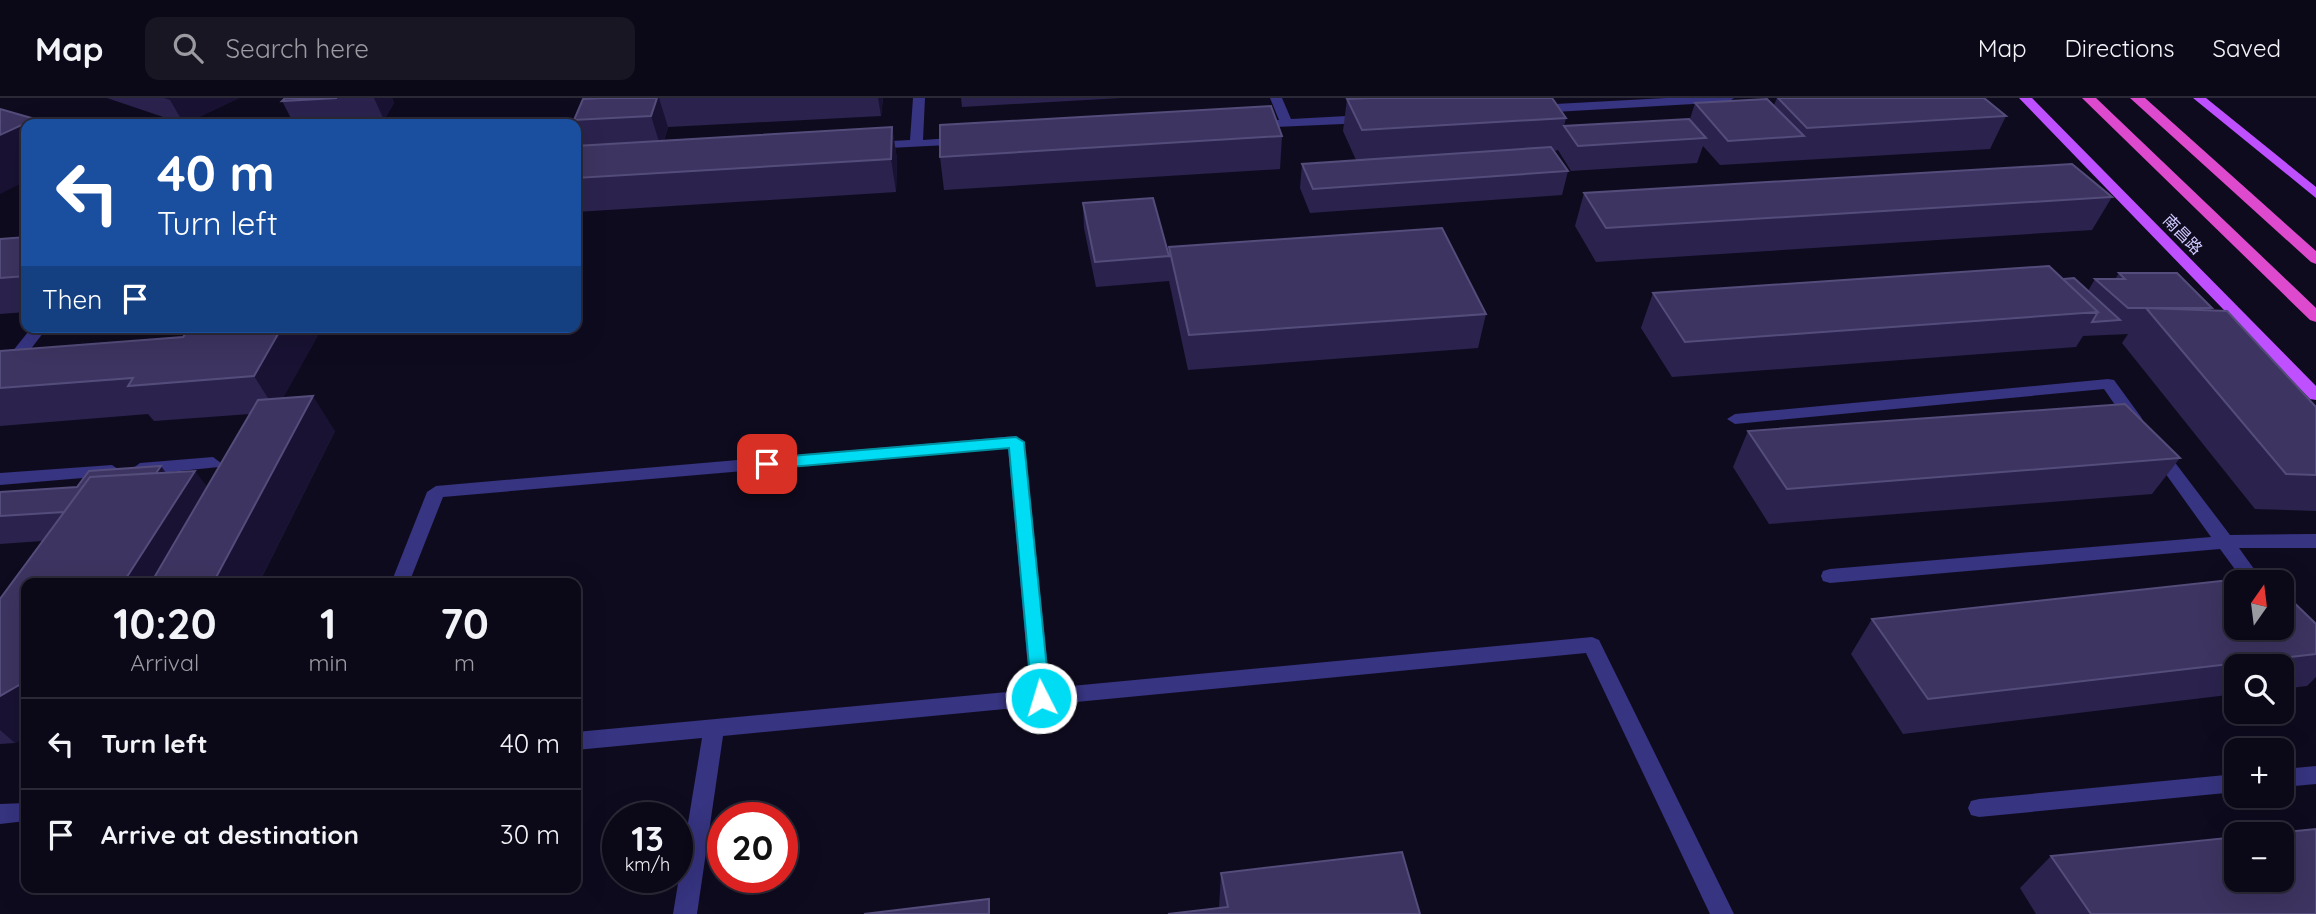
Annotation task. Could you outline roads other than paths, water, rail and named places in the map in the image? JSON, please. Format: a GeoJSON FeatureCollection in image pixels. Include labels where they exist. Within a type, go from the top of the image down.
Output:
{"type":"FeatureCollection","features":[{"type":"Feature","properties":{"kind":"highway","name":"南昌路"},"geometry":{"type":"LineString","coordinates":[[2089,98],[2316,317]]}},
{"type":"Feature","properties":{"kind":"highway"},"geometry":{"type":"LineString","coordinates":[[2137,98],[2316,259]]}},
{"type":"Feature","properties":{"kind":"main road","name":"南昌路"},"geometry":{"type":"LineString","coordinates":[[2025,98],[2316,395]]}},
{"type":"Feature","properties":{"kind":"main road"},"geometry":{"type":"LineString","coordinates":[[2199,98],[2316,194]]}},
{"type":"Feature","properties":{"kind":"lane"},"geometry":{"type":"LineString","coordinates":[[916,144],[919,98]]}},
{"type":"Feature","properties":{"kind":"lane"},"geometry":{"type":"LineString","coordinates":[[1276,98],[1286,123]]}},
{"type":"Feature","properties":{"kind":"lane"},"geometry":{"type":"LineString","coordinates":[[1521,110],[1728,98]]}},
{"type":"Feature","properties":{"kind":"lane"},"geometry":{"type":"LineString","coordinates":[[1245,125],[1383,118]]}},
{"type":"Feature","properties":{"kind":"lane"},"geometry":{"type":"LineString","coordinates":[[862,147],[971,141]]}},
{"type":"Feature","properties":{"kind":"lane"},"geometry":{"type":"LineString","coordinates":[[3,370],[34,333]]}},
{"type":"Feature","properties":{"kind":"lane"},"geometry":{"type":"LineString","coordinates":[[3,370],[35,365]]}},
{"type":"Feature","properties":{"kind":"lane"},"geometry":{"type":"LineString","coordinates":[[1735,419],[2108,384],[2245,570]]}},
{"type":"Feature","properties":{"kind":"lane"},"geometry":{"type":"LineString","coordinates":[[402,578],[436,492],[1016,442],[1041,698]]}},
{"type":"Feature","properties":{"kind":"lane"},"geometry":{"type":"LineString","coordinates":[[0,479],[213,463]]}},
{"type":"Feature","properties":{"kind":"lane"},"geometry":{"type":"LineString","coordinates":[[1830,576],[2225,542],[2316,541]]}},
{"type":"Feature","properties":{"kind":"lane"},"geometry":{"type":"LineString","coordinates":[[581,741],[1592,645],[1722,914]]}},
{"type":"Feature","properties":{"kind":"lane"},"geometry":{"type":"LineString","coordinates":[[685,914],[714,728]]}},
{"type":"Feature","properties":{"kind":"lane"},"geometry":{"type":"LineString","coordinates":[[2294,777],[2316,775]]}},
{"type":"Feature","properties":{"kind":"lane"},"geometry":{"type":"LineString","coordinates":[[1979,808],[2224,784]]}},
{"type":"Feature","properties":{"kind":"lane"},"geometry":{"type":"LineString","coordinates":[[0,814],[21,812]]}}]}
